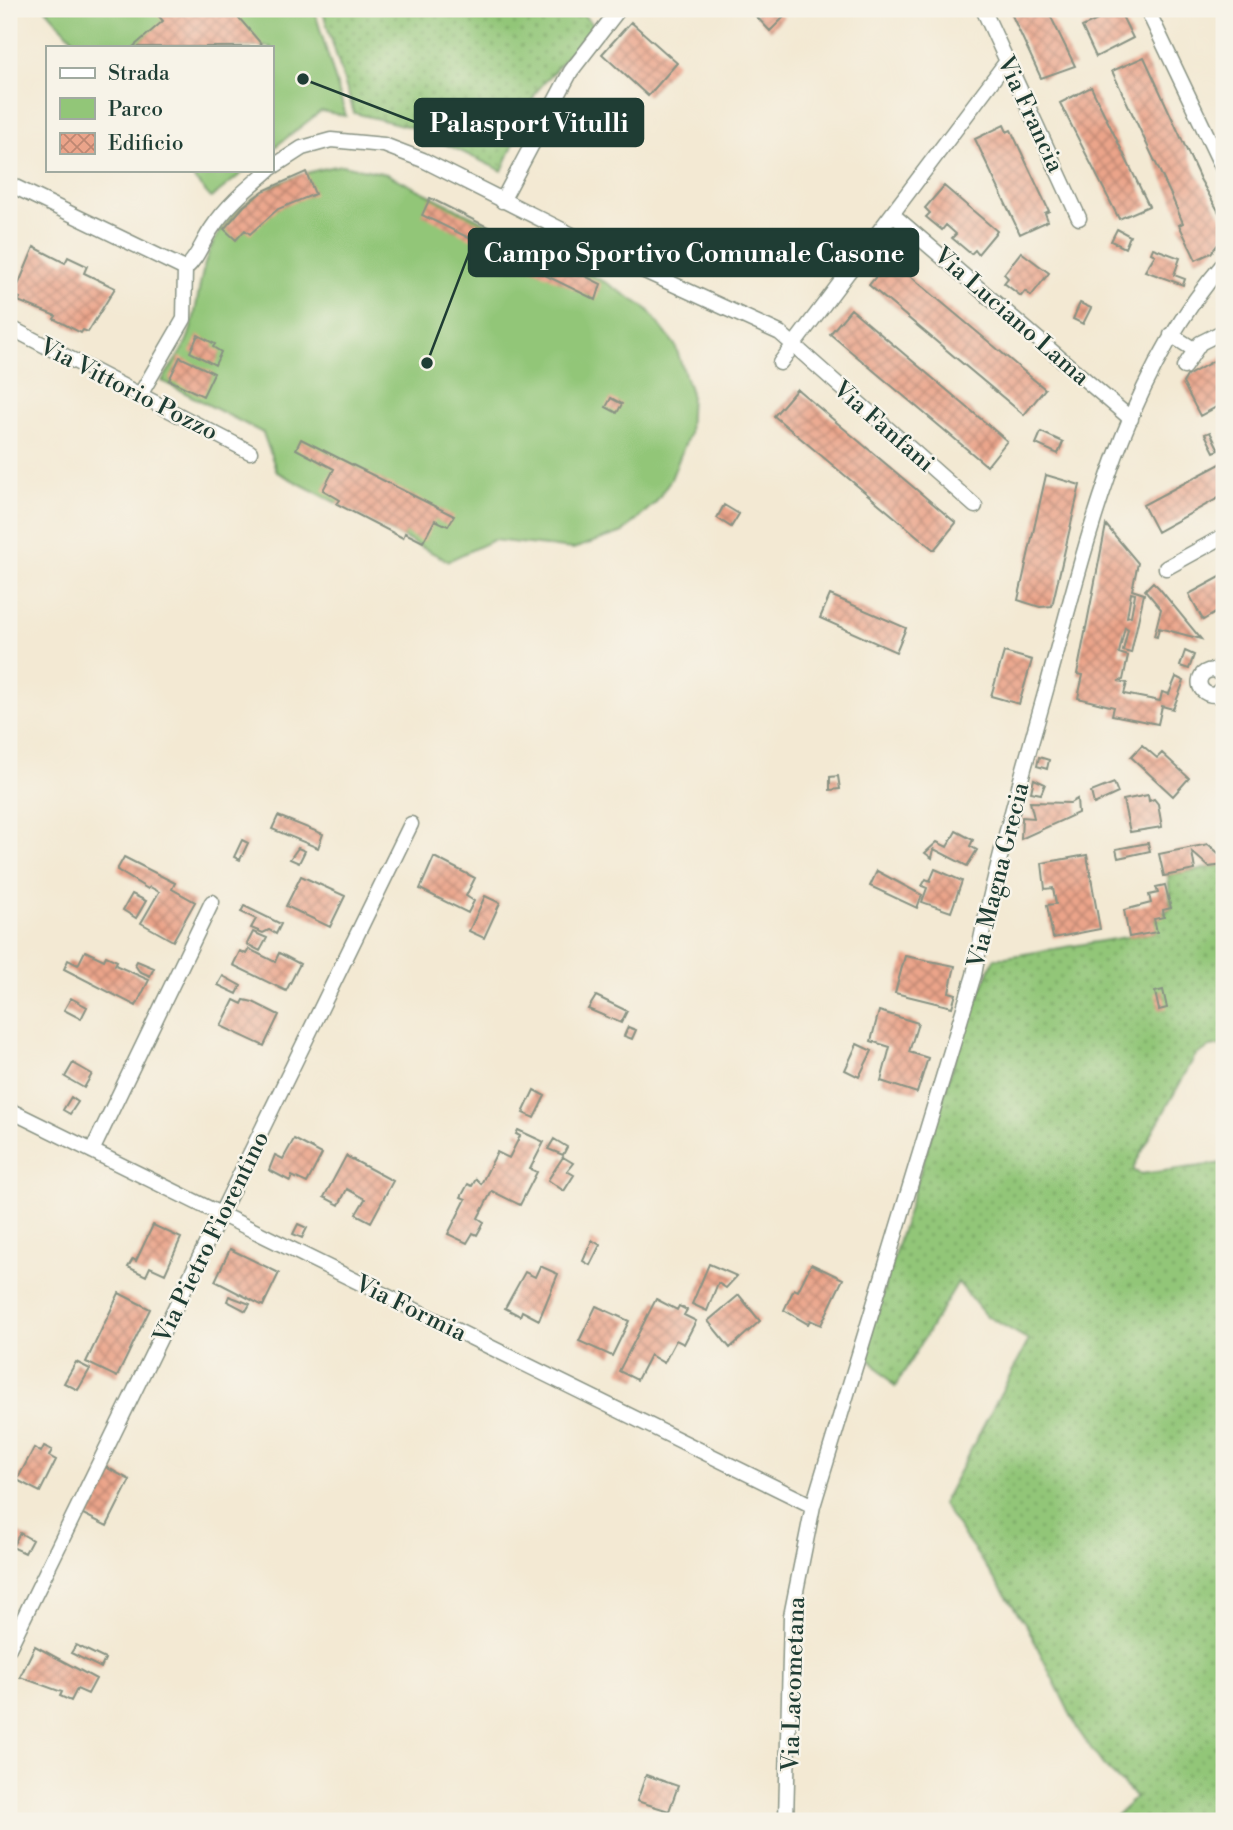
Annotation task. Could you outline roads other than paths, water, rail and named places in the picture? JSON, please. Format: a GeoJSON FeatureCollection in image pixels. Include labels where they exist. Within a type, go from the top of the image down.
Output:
{"type":"FeatureCollection","features":[{"type":"Feature","properties":{"kind":"street"},"geometry":{"type":"LineString","coordinates":[[502,201],[571,71],[619,9]]}},
{"type":"Feature","properties":{"kind":"street","name":"Via Francia"},"geometry":{"type":"LineString","coordinates":[[983,9],[1079,218]]}},
{"type":"Feature","properties":{"kind":"street"},"geometry":{"type":"LineString","coordinates":[[1147,9],[1224,171]]}},
{"type":"Feature","properties":{"kind":"street"},"geometry":{"type":"LineString","coordinates":[[780,363],[1007,61]]}},
{"type":"Feature","properties":{"kind":"street","name":"Via Fanfani"},"geometry":{"type":"LineString","coordinates":[[273,167],[302,148],[331,140],[384,145],[422,160],[640,269],[780,334],[975,506]]}},
{"type":"Feature","properties":{"kind":"street","name":"Via Fanfani"},"geometry":{"type":"LineString","coordinates":[[185,269],[194,261],[228,206],[267,172]]}},
{"type":"Feature","properties":{"kind":"street"},"geometry":{"type":"LineString","coordinates":[[9,184],[185,269],[184,319],[140,395]]}},
{"type":"Feature","properties":{"kind":"street","name":"Via Luciano Lama"},"geometry":{"type":"LineString","coordinates":[[892,214],[1131,419]]}},
{"type":"Feature","properties":{"kind":"street","name":"Via Magna Grecia"},"geometry":{"type":"LineString","coordinates":[[813,1506],[974,975],[988,900],[1102,492],[1131,419],[1171,335],[1197,294],[1224,263]]}},
{"type":"Feature","properties":{"kind":"street","name":"Via Vittorio Pozzo"},"geometry":{"type":"LineString","coordinates":[[9,327],[250,452]]}},
{"type":"Feature","properties":{"kind":"street"},"geometry":{"type":"LineString","coordinates":[[1184,367],[1200,343],[1224,331]]}},
{"type":"Feature","properties":{"kind":"street"},"geometry":{"type":"LineString","coordinates":[[1171,335],[1195,350]]}},
{"type":"Feature","properties":{"kind":"street"},"geometry":{"type":"LineString","coordinates":[[1166,568],[1224,536]]}},
{"type":"Feature","properties":{"kind":"street","name":"Via Pietro Fiorentino"},"geometry":{"type":"LineString","coordinates":[[9,1648],[411,824]]}},
{"type":"Feature","properties":{"kind":"street"},"geometry":{"type":"LineString","coordinates":[[92,1151],[212,902]]}},
{"type":"Feature","properties":{"kind":"street","name":"Via Formia"},"geometry":{"type":"LineString","coordinates":[[9,1110],[813,1506]]}},
{"type":"Feature","properties":{"kind":"street","name":"Via Lacometana"},"geometry":{"type":"LineString","coordinates":[[786,1821],[791,1616],[813,1506]]}},
{"type":"Feature","properties":{"kind":"place","name":"Palasport Vitulli"},"geometry":{"type":"Point","coordinates":[303,79]}},
{"type":"Feature","properties":{"kind":"place","name":"Campo Sportivo Comunale Casone"},"geometry":{"type":"Point","coordinates":[427,363]}}]}
